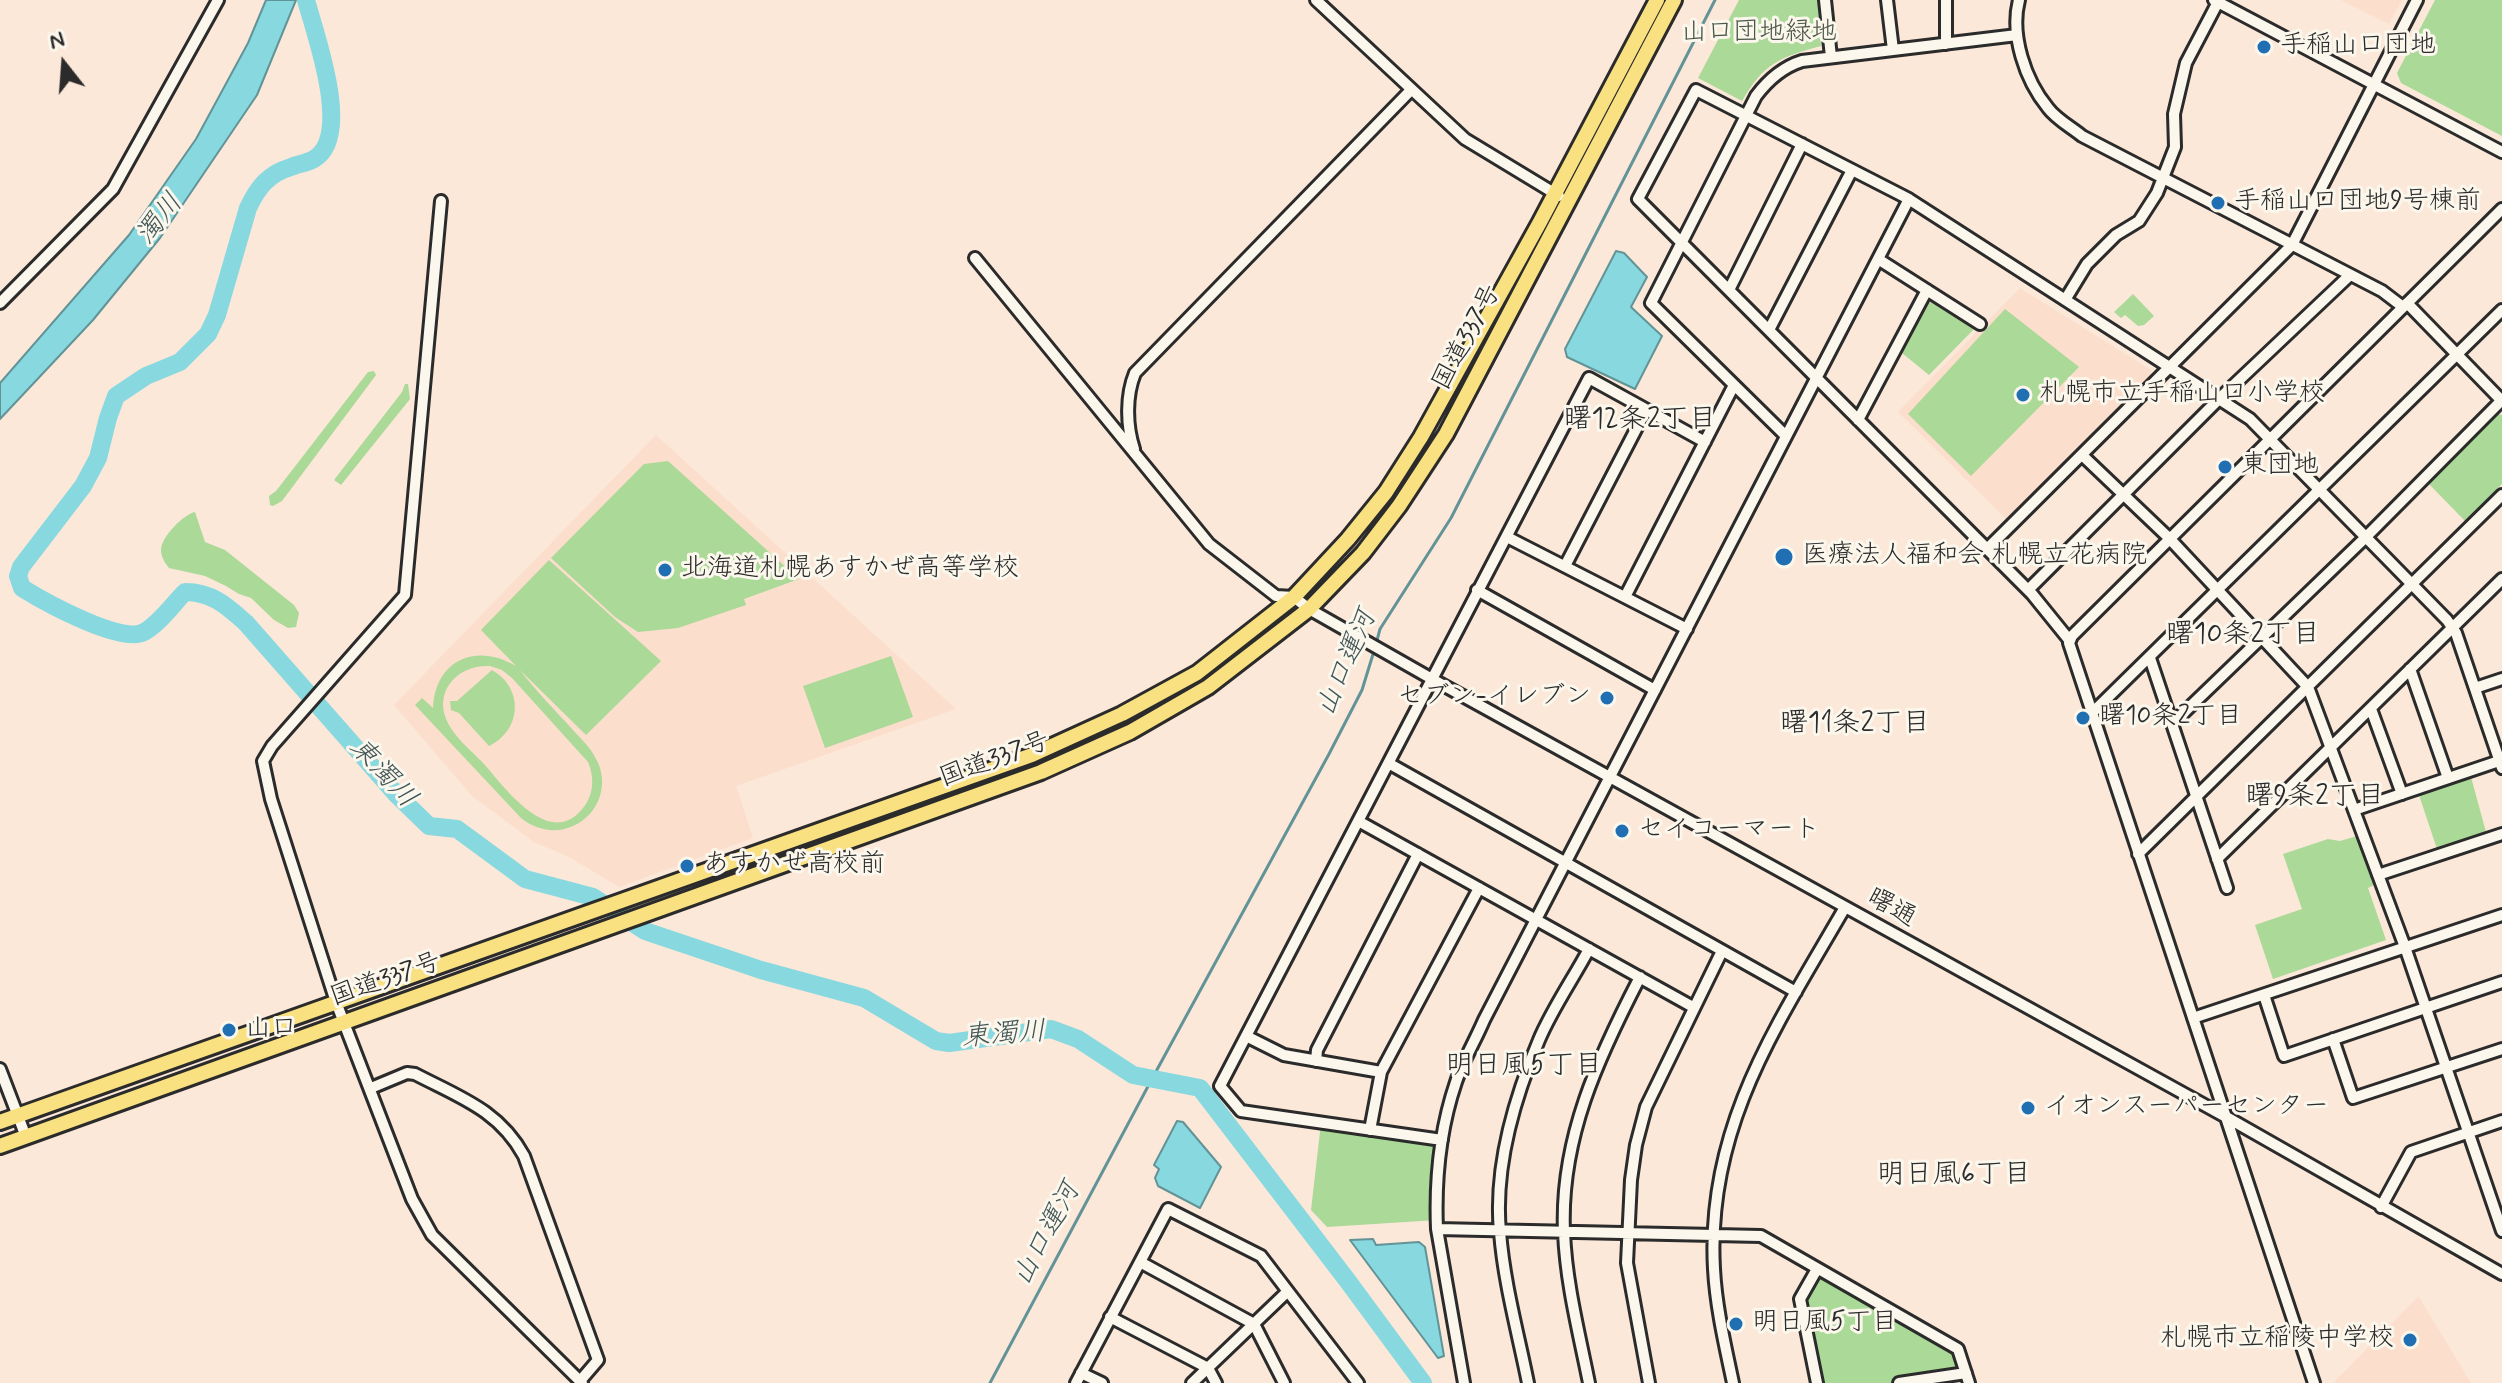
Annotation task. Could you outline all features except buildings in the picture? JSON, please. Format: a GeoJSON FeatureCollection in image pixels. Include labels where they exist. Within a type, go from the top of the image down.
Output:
{"type":"FeatureCollection","features":[{"type":"Feature","properties":{"kind":"highway","name":"国道337号"},"geometry":{"type":"LineString","coordinates":[[0,1146],[1041,772],[1130,732],[1208,687],[1309,609],[1363,553],[1399,506],[1446,434],[1657,0]]}},
{"type":"Feature","properties":{"kind":"highway","name":"国道337号"},"geometry":{"type":"LineString","coordinates":[[0,1122],[1032,755],[1122,714],[1197,673],[1294,597],[1386,492],[1562,197],[1674,0]]}},
{"type":"Feature","properties":{"kind":"street"},"geometry":{"type":"LineString","coordinates":[[0,303],[113,189],[218,0]]}},
{"type":"Feature","properties":{"kind":"street"},"geometry":{"type":"LineString","coordinates":[[1316,0],[1465,139],[1562,197]]}},
{"type":"Feature","properties":{"kind":"street"},"geometry":{"type":"LineString","coordinates":[[1825,0],[1831,57]]}},
{"type":"Feature","properties":{"kind":"street"},"geometry":{"type":"LineString","coordinates":[[1887,0],[1893,50]]}},
{"type":"Feature","properties":{"kind":"street"},"geometry":{"type":"LineString","coordinates":[[1946,0],[1946,44]]}},
{"type":"Feature","properties":{"kind":"street"},"geometry":{"type":"LineString","coordinates":[[2019,0],[2017,35],[2029,77],[2048,108],[2082,136],[2405,305],[2502,401],[2172,724]]}},
{"type":"Feature","properties":{"kind":"street"},"geometry":{"type":"LineString","coordinates":[[1987,549],[2292,245],[2417,0]]}},
{"type":"Feature","properties":{"kind":"street"},"geometry":{"type":"LineString","coordinates":[[2065,300],[2087,264],[2116,235],[2139,221],[2162,180],[2175,147],[2174,114],[2186,63],[2216,1],[2502,152]]}},
{"type":"Feature","properties":{"kind":"street"},"geometry":{"type":"LineString","coordinates":[[1786,436],[1651,303],[1765,83],[1790,65],[1831,57],[2017,35]]}},
{"type":"Feature","properties":{"kind":"street"},"geometry":{"type":"LineString","coordinates":[[1134,449],[1130,438],[1128,389],[1135,373],[1411,90]]}},
{"type":"Feature","properties":{"kind":"street"},"geometry":{"type":"LineString","coordinates":[[2310,1382],[2228,1118],[2091,714],[2070,650],[2070,641],[2028,590],[1638,199],[1696,90],[1909,199],[2250,419],[2453,628],[2501,763],[2354,810]]}},
{"type":"Feature","properties":{"kind":"street"},"geometry":{"type":"LineString","coordinates":[[1729,290],[1802,144]]}},
{"type":"Feature","properties":{"kind":"street"},"geometry":{"type":"LineString","coordinates":[[1769,330],[1852,170]]}},
{"type":"Feature","properties":{"kind":"street"},"geometry":{"type":"LineString","coordinates":[[1464,1383],[1437,1229],[1437,1174],[1456,1080],[1909,199]]}},
{"type":"Feature","properties":{"kind":"street"},"geometry":{"type":"LineString","coordinates":[[371,1088],[407,1073],[415,1074],[489,1112],[516,1142],[524,1156],[598,1360],[581,1382],[432,1235],[412,1199],[336,1002],[271,799],[263,761],[272,746],[402,600],[406,589],[441,201]]}},
{"type":"Feature","properties":{"kind":"street"},"geometry":{"type":"LineString","coordinates":[[2070,641],[2169,538],[2502,209]]}},
{"type":"Feature","properties":{"kind":"street","name":"曙通"},"geometry":{"type":"LineString","coordinates":[[975,258],[1209,544],[1276,596],[1294,597],[1309,609],[1432,679],[1844,909],[2228,1118],[2502,1274]]}},
{"type":"Feature","properties":{"kind":"street"},"geometry":{"type":"LineString","coordinates":[[1878,259],[1980,324]]}},
{"type":"Feature","properties":{"kind":"street"},"geometry":{"type":"LineString","coordinates":[[2028,590],[2219,399],[2350,275]]}},
{"type":"Feature","properties":{"kind":"street"},"geometry":{"type":"LineString","coordinates":[[1858,420],[1927,290]]}},
{"type":"Feature","properties":{"kind":"street"},"geometry":{"type":"LineString","coordinates":[[2091,714],[2502,310]]}},
{"type":"Feature","properties":{"kind":"street"},"geometry":{"type":"LineString","coordinates":[[1442,1140],[1241,1111],[1220,1086],[1589,378],[1705,442]]}},
{"type":"Feature","properties":{"kind":"street"},"geometry":{"type":"LineString","coordinates":[[1625,597],[1734,385]]}},
{"type":"Feature","properties":{"kind":"street"},"geometry":{"type":"LineString","coordinates":[[1565,566],[1646,410]]}},
{"type":"Feature","properties":{"kind":"street"},"geometry":{"type":"LineString","coordinates":[[2082,455],[2169,538],[2308,687],[2405,947],[2502,1231]]}},
{"type":"Feature","properties":{"kind":"street"},"geometry":{"type":"LineString","coordinates":[[2138,854],[2502,495]]}},
{"type":"Feature","properties":{"kind":"street"},"geometry":{"type":"LineString","coordinates":[[1507,537],[1687,629]]}},
{"type":"Feature","properties":{"kind":"street"},"geometry":{"type":"LineString","coordinates":[[2217,859],[2501,582]]}},
{"type":"Feature","properties":{"kind":"street"},"geometry":{"type":"LineString","coordinates":[[1477,590],[1655,690]]}},
{"type":"Feature","properties":{"kind":"street"},"geometry":{"type":"LineString","coordinates":[[2150,658],[2227,888]]}},
{"type":"Feature","properties":{"kind":"street"},"geometry":{"type":"LineString","coordinates":[[2410,669],[2448,778]]}},
{"type":"Feature","properties":{"kind":"street"},"geometry":{"type":"LineString","coordinates":[[2475,688],[2502,679]]}},
{"type":"Feature","properties":{"kind":"street"},"geometry":{"type":"LineString","coordinates":[[2371,709],[2402,794]]}},
{"type":"Feature","properties":{"kind":"street"},"geometry":{"type":"LineString","coordinates":[[1390,764],[1796,992]]}},
{"type":"Feature","properties":{"kind":"street"},"geometry":{"type":"LineString","coordinates":[[1360,822],[1693,1007]]}},
{"type":"Feature","properties":{"kind":"street"},"geometry":{"type":"LineString","coordinates":[[2378,875],[2502,834]]}},
{"type":"Feature","properties":{"kind":"street"},"geometry":{"type":"LineString","coordinates":[[1316,1061],[1317,1050],[1418,854]]}},
{"type":"Feature","properties":{"kind":"street"},"geometry":{"type":"LineString","coordinates":[[1370,1130],[1381,1072],[1479,888]]}},
{"type":"Feature","properties":{"kind":"street"},"geometry":{"type":"LineString","coordinates":[[1733,1383],[1718,1304],[1714,1236],[1719,1182],[1733,1121],[1747,1084],[1844,909]]}},
{"type":"Feature","properties":{"kind":"street"},"geometry":{"type":"LineString","coordinates":[[2193,1018],[2502,915]]}},
{"type":"Feature","properties":{"kind":"street"},"geometry":{"type":"LineString","coordinates":[[1528,1383],[1499,1230],[1499,1201],[1510,1126],[1540,1038],[1589,949]]}},
{"type":"Feature","properties":{"kind":"street"},"geometry":{"type":"LineString","coordinates":[[1649,1383],[1629,1277],[1631,1180],[1646,1107],[1722,951]]}},
{"type":"Feature","properties":{"kind":"street"},"geometry":{"type":"LineString","coordinates":[[1589,1383],[1569,1279],[1564,1232],[1568,1158],[1575,1124],[1602,1053],[1640,977]]}},
{"type":"Feature","properties":{"kind":"street"},"geometry":{"type":"LineString","coordinates":[[2264,995],[2284,1056],[2502,982]]}},
{"type":"Feature","properties":{"kind":"street"},"geometry":{"type":"LineString","coordinates":[[1246,1036],[1284,1055],[1381,1072]]}},
{"type":"Feature","properties":{"kind":"street"},"geometry":{"type":"LineString","coordinates":[[2333,1039],[2353,1098],[2502,1049]]}},
{"type":"Feature","properties":{"kind":"street"},"geometry":{"type":"LineString","coordinates":[[0,1069],[26,1137]]}},
{"type":"Feature","properties":{"kind":"street"},"geometry":{"type":"LineString","coordinates":[[2381,1207],[2411,1152],[2502,1121]]}},
{"type":"Feature","properties":{"kind":"street"},"geometry":{"type":"LineString","coordinates":[[2490,1196],[2502,1192]]}},
{"type":"Feature","properties":{"kind":"street"},"geometry":{"type":"LineString","coordinates":[[1102,1383],[1079,1378],[1168,1209],[1261,1256],[1358,1383]]}},
{"type":"Feature","properties":{"kind":"street"},"geometry":{"type":"LineString","coordinates":[[1437,1229],[1761,1236],[1958,1349],[1968,1378],[1899,1383]]}},
{"type":"Feature","properties":{"kind":"street"},"geometry":{"type":"LineString","coordinates":[[1140,1262],[1254,1324],[1284,1383]]}},
{"type":"Feature","properties":{"kind":"street"},"geometry":{"type":"LineString","coordinates":[[1817,1269],[1800,1299],[1817,1383]]}},
{"type":"Feature","properties":{"kind":"street"},"geometry":{"type":"LineString","coordinates":[[1192,1383],[1287,1292]]}},
{"type":"Feature","properties":{"kind":"street"},"geometry":{"type":"LineString","coordinates":[[1110,1317],[1208,1368],[1216,1383]]}},
{"type":"Feature","properties":{"kind":"shaded area"},"geometry":{"type":"Polygon","coordinates":[[[2341,0],[2402,0],[2389,24],[2341,0]]]}},
{"type":"Feature","properties":{"kind":"shaded area","name":"札幌市立手稲山口小学校"},"geometry":{"type":"Polygon","coordinates":[[[2020,288],[2151,370],[2153,377],[2007,520],[1898,412],[2020,288]]]}},
{"type":"Feature","properties":{"kind":"shaded area","name":"北海道札幌あすかぜ高等学校"},"geometry":{"type":"Polygon","coordinates":[[[656,435],[956,709],[736,786],[753,838],[619,887],[569,857],[534,842],[472,796],[394,705],[656,435]]]}},
{"type":"Feature","properties":{"kind":"shaded area","name":"札幌市立稲陵中学校"},"geometry":{"type":"Polygon","coordinates":[[[2418,1297],[2471,1383],[2333,1383],[2418,1297]]]}},
{"type":"Feature","properties":{"kind":"green space","name":"山口団地緑地"},"geometry":{"type":"Polygon","coordinates":[[[1739,0],[1819,0],[1821,46],[1774,63],[1758,78],[1742,101],[1698,78],[1739,0]]]}},
{"type":"Feature","properties":{"kind":"green space"},"geometry":{"type":"Polygon","coordinates":[[[2435,0],[2502,0],[2502,136],[2401,83],[2397,73],[2435,0]]]}},
{"type":"Feature","properties":{"kind":"green space"},"geometry":{"type":"Polygon","coordinates":[[[2133,294],[2154,316],[2144,325],[2138,326],[2125,315],[2121,318],[2114,312],[2133,294]]]}},
{"type":"Feature","properties":{"kind":"green space"},"geometry":{"type":"Polygon","coordinates":[[[1935,301],[1974,329],[1929,375],[1902,353],[1929,303],[1935,301]]]}},
{"type":"Feature","properties":{"kind":"green space"},"geometry":{"type":"Polygon","coordinates":[[[2005,309],[2079,367],[1971,476],[1908,414],[2005,309]]]}},
{"type":"Feature","properties":{"kind":"green space"},"geometry":{"type":"Polygon","coordinates":[[[374,371],[376,375],[282,501],[270,505],[269,496],[368,372],[374,371]]]}},
{"type":"Feature","properties":{"kind":"green space"},"geometry":{"type":"Polygon","coordinates":[[[408,384],[410,399],[341,485],[334,480],[408,384]]]}},
{"type":"Feature","properties":{"kind":"green space"},"geometry":{"type":"Polygon","coordinates":[[[2498,414],[2502,415],[2502,484],[2465,521],[2428,483],[2498,414]]]}},
{"type":"Feature","properties":{"kind":"green space"},"geometry":{"type":"Polygon","coordinates":[[[668,461],[799,579],[744,599],[746,605],[678,628],[638,632],[615,617],[551,558],[644,464],[668,461]]]}},
{"type":"Feature","properties":{"kind":"green space"},"geometry":{"type":"Polygon","coordinates":[[[195,512],[205,542],[225,550],[294,605],[299,613],[296,627],[288,628],[274,620],[251,598],[205,576],[169,568],[162,555],[162,545],[174,527],[195,512]]]}},
{"type":"Feature","properties":{"kind":"green space"},"geometry":{"type":"Polygon","coordinates":[[[549,560],[661,661],[586,735],[520,670],[589,747],[600,768],[600,797],[590,814],[573,826],[546,830],[521,818],[415,705],[422,698],[433,708],[441,678],[460,660],[486,656],[516,666],[481,630],[549,560]],[[479,666],[453,679],[444,696],[448,723],[504,788],[530,812],[545,820],[559,822],[573,818],[591,794],[592,778],[588,762],[502,670],[479,666]]]}},
{"type":"Feature","properties":{"kind":"green space"},"geometry":{"type":"Polygon","coordinates":[[[891,656],[913,717],[825,748],[803,686],[891,656]]]}},
{"type":"Feature","properties":{"kind":"green space"},"geometry":{"type":"Polygon","coordinates":[[[492,670],[510,687],[515,709],[508,730],[489,746],[459,713],[451,710],[450,701],[457,701],[492,670]]]}},
{"type":"Feature","properties":{"kind":"green space"},"geometry":{"type":"Polygon","coordinates":[[[2471,777],[2486,832],[2437,849],[2419,795],[2471,777]]]}},
{"type":"Feature","properties":{"kind":"green space"},"geometry":{"type":"Polygon","coordinates":[[[2357,836],[2374,885],[2368,888],[2386,940],[2273,979],[2255,925],[2302,909],[2283,854],[2328,839],[2340,841],[2357,836]]]}},
{"type":"Feature","properties":{"kind":"green space"},"geometry":{"type":"Polygon","coordinates":[[[1321,1123],[1442,1140],[1437,1220],[1327,1227],[1311,1210],[1321,1123]]]}},
{"type":"Feature","properties":{"kind":"green space"},"geometry":{"type":"Polygon","coordinates":[[[1817,1269],[1958,1349],[1966,1373],[1898,1383],[1817,1383],[1800,1299],[1817,1269]]]}},
{"type":"Feature","properties":{"kind":"water","name":"濁川"},"geometry":{"type":"Polygon","coordinates":[[[266,0],[296,0],[257,95],[160,238],[93,320],[0,419],[0,383],[129,235],[196,139],[248,43],[266,0]]]}},
{"type":"Feature","properties":{"kind":"water"},"geometry":{"type":"Polygon","coordinates":[[[1616,251],[1624,253],[1647,277],[1631,307],[1662,336],[1635,389],[1567,357],[1565,349],[1616,251]]]}},
{"type":"Feature","properties":{"kind":"water"},"geometry":{"type":"Polygon","coordinates":[[[1177,1121],[1183,1122],[1221,1167],[1200,1208],[1158,1186],[1155,1178],[1159,1169],[1154,1165],[1177,1121]]]}},
{"type":"Feature","properties":{"kind":"water"},"geometry":{"type":"Polygon","coordinates":[[[1373,1239],[1376,1245],[1419,1242],[1425,1247],[1444,1356],[1438,1358],[1350,1240],[1373,1239]]]}},
{"type":"Feature","properties":{"kind":"waterway","name":"東濁川"},"geometry":{"type":"LineString","coordinates":[[306,0],[328,84],[331,108],[325,147],[314,159],[276,173],[256,194],[248,208],[217,315],[208,334],[180,362],[146,376],[116,396],[98,458],[83,486],[21,567],[18,576],[22,588],[83,620],[133,634],[144,632],[155,624],[185,592],[203,594],[218,601],[246,623],[397,795],[429,826],[457,829],[525,879],[593,897],[645,931],[761,970],[864,998],[936,1041],[949,1043],[1051,1029],[1078,1039],[1133,1075],[1200,1088],[1423,1383]]}},
{"type":"Feature","properties":{"kind":"waterway","name":"山口運河"},"geometry":{"type":"LineString","coordinates":[[1376,644],[1380,629],[1451,518],[1715,0]]}},
{"type":"Feature","properties":{"kind":"waterway","name":"山口運河"},"geometry":{"type":"LineString","coordinates":[[990,1383],[1329,754],[1362,690],[1374,651]]}},
{"type":"Feature","properties":{"kind":"place","name":"手稲山口団地"},"geometry":{"type":"Point","coordinates":[2264,47]}},
{"type":"Feature","properties":{"kind":"place","name":"手稲山口団地9号棟前"},"geometry":{"type":"Point","coordinates":[2218,203]}},
{"type":"Feature","properties":{"kind":"place","name":"札幌市立手稲山口小学校"},"geometry":{"type":"Point","coordinates":[2023,395]}},
{"type":"Feature","properties":{"kind":"place","name":"東団地"},"geometry":{"type":"Point","coordinates":[2225,467]}},
{"type":"Feature","properties":{"kind":"place","name":"医療法人福和会 札幌立花病院"},"geometry":{"type":"Point","coordinates":[1784,557]}},
{"type":"Feature","properties":{"kind":"place","name":"北海道札幌あすかぜ高等学校"},"geometry":{"type":"Point","coordinates":[665,570]}},
{"type":"Feature","properties":{"kind":"place","name":"セブン-イレブン"},"geometry":{"type":"Point","coordinates":[1607,698]}},
{"type":"Feature","properties":{"kind":"place","name":"曙10条2丁目"},"geometry":{"type":"Point","coordinates":[2083,718]}},
{"type":"Feature","properties":{"kind":"place","name":"セイコーマート"},"geometry":{"type":"Point","coordinates":[1622,831]}},
{"type":"Feature","properties":{"kind":"place","name":"あすかぜ高校前"},"geometry":{"type":"Point","coordinates":[687,866]}},
{"type":"Feature","properties":{"kind":"place","name":"山口"},"geometry":{"type":"Point","coordinates":[229,1030]}},
{"type":"Feature","properties":{"kind":"place","name":"イオンスーパーセンター"},"geometry":{"type":"Point","coordinates":[2028,1108]}},
{"type":"Feature","properties":{"kind":"place","name":"明日風5丁目"},"geometry":{"type":"Point","coordinates":[1736,1324]}},
{"type":"Feature","properties":{"kind":"place","name":"札幌市立稲陵中学校"},"geometry":{"type":"Point","coordinates":[2410,1340]}},
{"type":"Feature","properties":{"kind":"district","name":"曙12条2丁目"},"geometry":{"type":"Point","coordinates":[1640,421]}},
{"type":"Feature","properties":{"kind":"district","name":"曙10条2丁目"},"geometry":{"type":"Point","coordinates":[2243,636]}},
{"type":"Feature","properties":{"kind":"district","name":"曙11条2丁目"},"geometry":{"type":"Point","coordinates":[1855,725]}},
{"type":"Feature","properties":{"kind":"district","name":"曙9条2丁目"},"geometry":{"type":"Point","coordinates":[2315,798]}},
{"type":"Feature","properties":{"kind":"district","name":"明日風5丁目"},"geometry":{"type":"Point","coordinates":[1524,1067]}},
{"type":"Feature","properties":{"kind":"district","name":"明日風6丁目"},"geometry":{"type":"Point","coordinates":[1954,1176]}}]}
